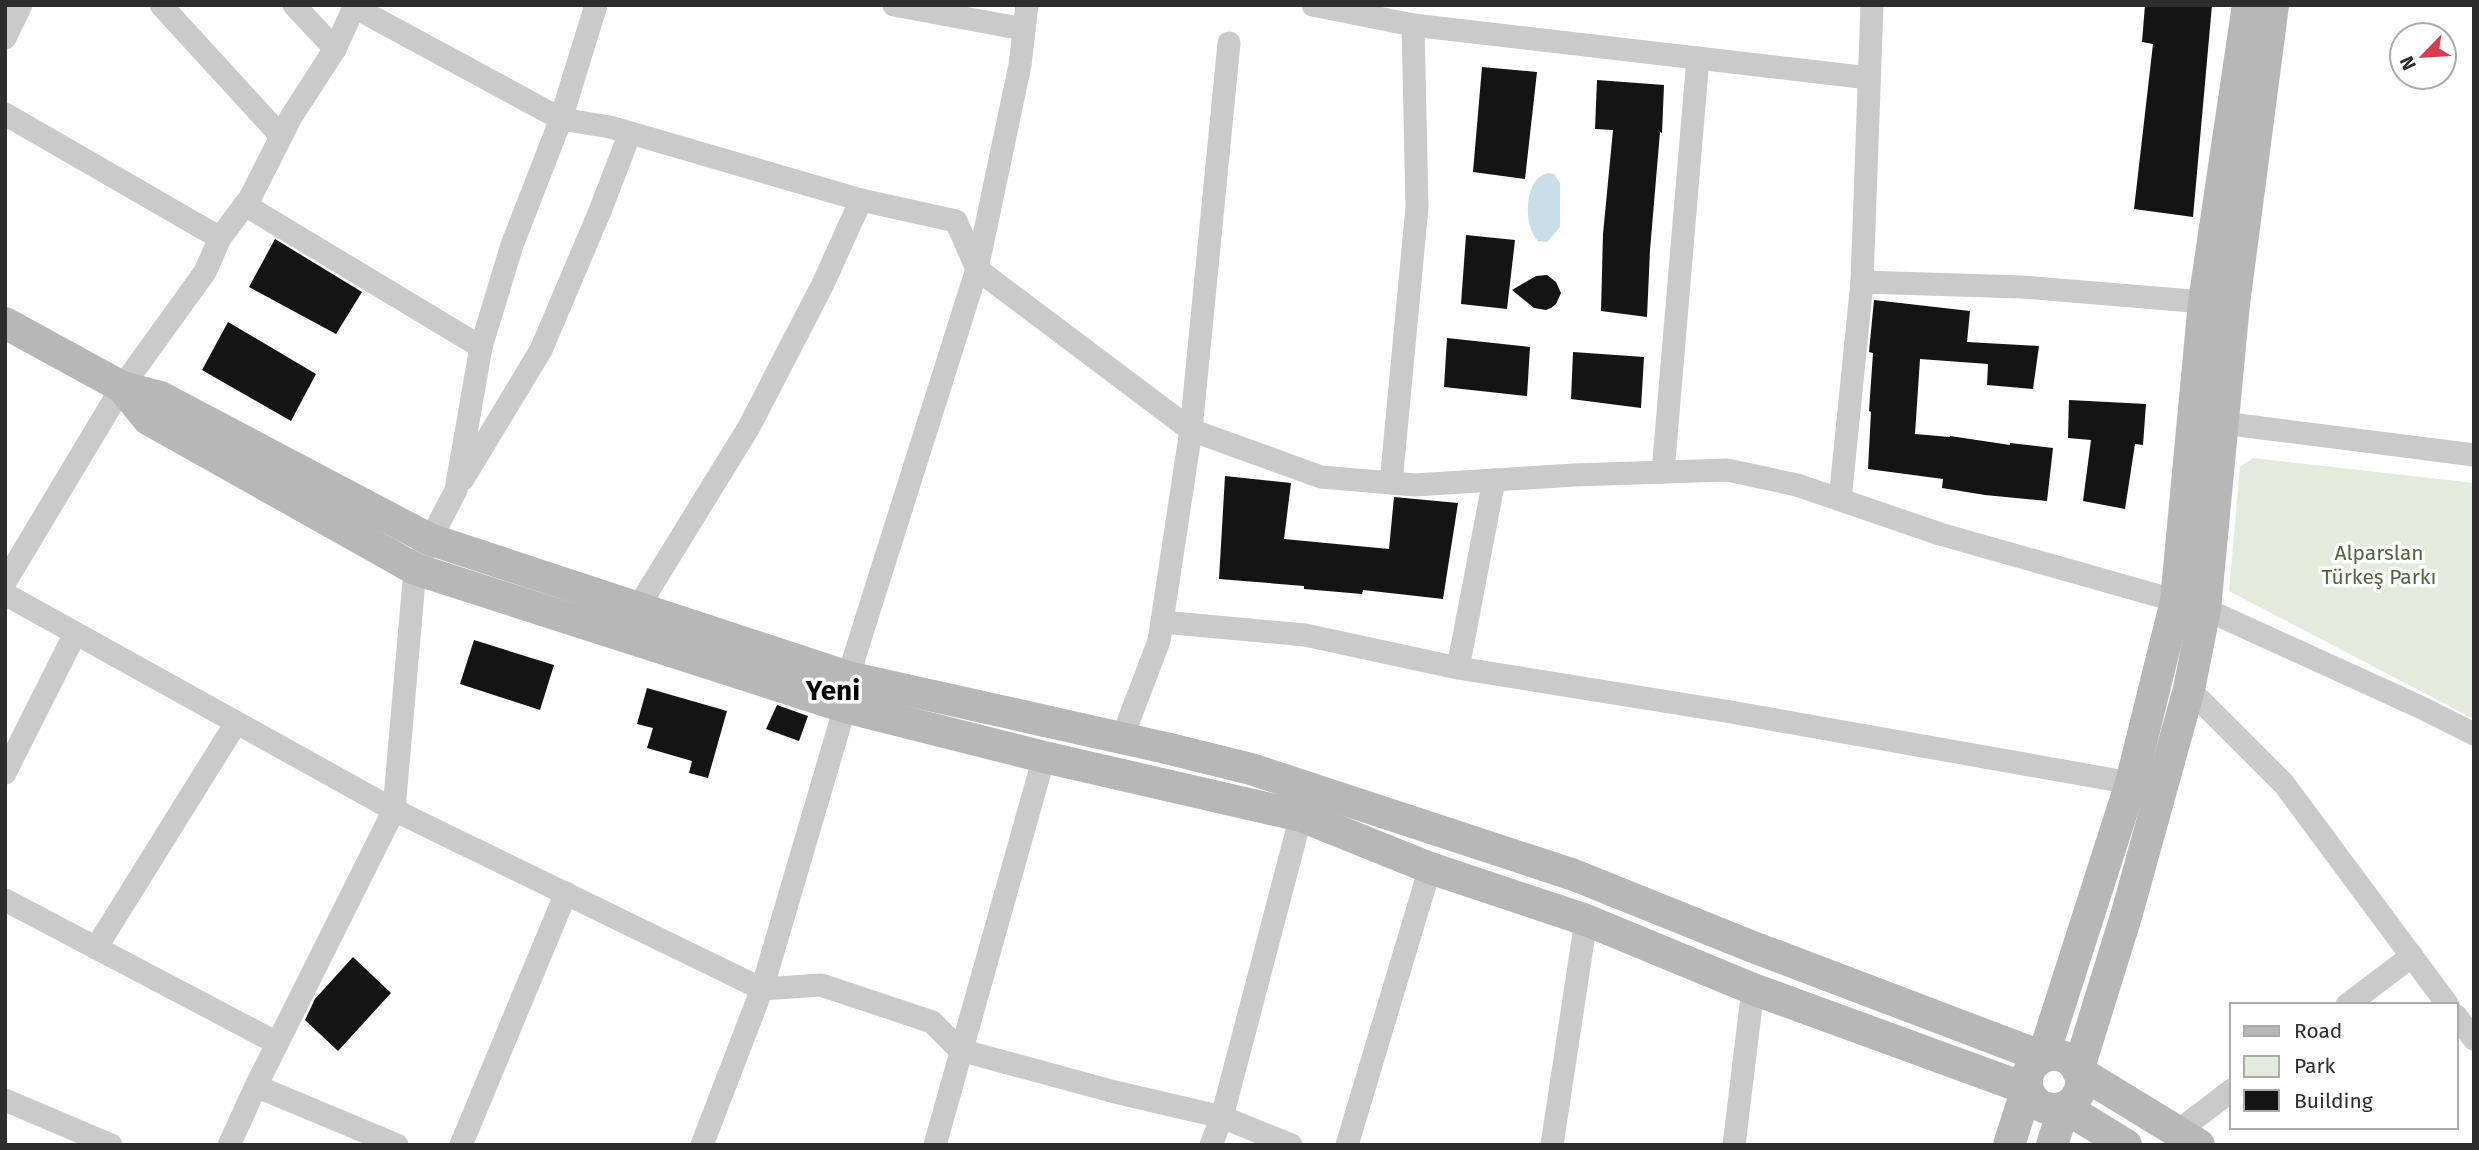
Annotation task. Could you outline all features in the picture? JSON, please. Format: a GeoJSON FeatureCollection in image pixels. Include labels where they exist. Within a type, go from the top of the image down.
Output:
{"type":"FeatureCollection","features":[{"type":"Feature","properties":{"kind":"main road"},"geometry":{"type":"LineString","coordinates":[[2043,1057],[2132,783],[2176,601],[2204,302],[2248,5]]}},
{"type":"Feature","properties":{"kind":"main road"},"geometry":{"type":"LineString","coordinates":[[122,387],[148,419],[415,569],[846,692],[1044,757],[1301,816],[1430,868],[1586,920],[1753,989],[2027,1089],[2038,1104],[2055,1110],[2071,1103],[2080,1088],[2078,1071],[2127,913],[2189,689],[2206,609],[2234,304],[2273,5]]}},
{"type":"Feature","properties":{"kind":"main road"},"geometry":{"type":"LineString","coordinates":[[5,323],[122,387],[160,397],[429,539],[637,609],[846,692],[1122,738],[1251,769],[1574,875],[1766,952],[2043,1057]]}},
{"type":"Feature","properties":{"kind":"main road"},"geometry":{"type":"LineString","coordinates":[[2009,1145],[2027,1089],[2028,1074],[2036,1061],[2051,1055],[2067,1059],[2078,1071],[2188,1138]]}},
{"type":"Feature","properties":{"kind":"main road"},"geometry":{"type":"LineString","coordinates":[[2052,1145],[2064,1107]]}},
{"type":"Feature","properties":{"kind":"main road"},"geometry":{"type":"LineString","coordinates":[[2064,1107],[2126,1145]]}},
{"type":"Feature","properties":{"kind":"street"},"geometry":{"type":"LineString","coordinates":[[5,38],[21,5]]}},
{"type":"Feature","properties":{"kind":"street"},"geometry":{"type":"LineString","coordinates":[[161,5],[281,136]]}},
{"type":"Feature","properties":{"kind":"street"},"geometry":{"type":"LineString","coordinates":[[294,5],[335,49]]}},
{"type":"Feature","properties":{"kind":"street"},"geometry":{"type":"LineString","coordinates":[[456,490],[481,347],[512,244],[561,119],[596,5]]}},
{"type":"Feature","properties":{"kind":"street"},"geometry":{"type":"LineString","coordinates":[[894,5],[1023,29]]}},
{"type":"Feature","properties":{"kind":"street"},"geometry":{"type":"LineString","coordinates":[[702,1145],[762,989],[846,692],[977,269],[1020,65],[1027,5]]}},
{"type":"Feature","properties":{"kind":"street"},"geometry":{"type":"LineString","coordinates":[[1313,5],[1413,25],[1870,78]]}},
{"type":"Feature","properties":{"kind":"street"},"geometry":{"type":"LineString","coordinates":[[1840,499],[1862,282],[1872,5]]}},
{"type":"Feature","properties":{"kind":"street"},"geometry":{"type":"LineString","coordinates":[[5,582],[122,387],[205,272],[220,238],[245,205],[291,117],[335,49],[355,6],[561,119],[610,127],[861,200],[956,221],[977,269],[1191,430],[1321,477],[1415,485],[1727,470],[1797,485],[1940,534],[2206,609],[2420,706],[2474,734]]}},
{"type":"Feature","properties":{"kind":"street"},"geometry":{"type":"LineString","coordinates":[[1391,483],[1417,207],[1413,25]]}},
{"type":"Feature","properties":{"kind":"street"},"geometry":{"type":"LineString","coordinates":[[1122,738],[1159,641],[1162,622],[1191,430],[1229,43]]}},
{"type":"Feature","properties":{"kind":"street"},"geometry":{"type":"LineString","coordinates":[[1663,472],[1698,58]]}},
{"type":"Feature","properties":{"kind":"street"},"geometry":{"type":"LineString","coordinates":[[5,114],[220,238]]}},
{"type":"Feature","properties":{"kind":"street"},"geometry":{"type":"LineString","coordinates":[[229,1145],[277,1042],[394,810],[415,569],[456,490],[541,350],[630,133]]}},
{"type":"Feature","properties":{"kind":"street"},"geometry":{"type":"LineString","coordinates":[[637,609],[749,427],[823,284],[861,200]]}},
{"type":"Feature","properties":{"kind":"street"},"geometry":{"type":"LineString","coordinates":[[245,205],[481,347]]}},
{"type":"Feature","properties":{"kind":"street"},"geometry":{"type":"LineString","coordinates":[[1862,282],[2022,287],[2204,302]]}},
{"type":"Feature","properties":{"kind":"street"},"geometry":{"type":"LineString","coordinates":[[2223,423],[2474,456]]}},
{"type":"Feature","properties":{"kind":"street"},"geometry":{"type":"LineString","coordinates":[[1458,668],[1494,480]]}},
{"type":"Feature","properties":{"kind":"street"},"geometry":{"type":"LineString","coordinates":[[5,594],[394,810],[762,989],[821,985],[932,1022],[961,1050],[1115,1093],[1223,1116],[1291,1145]]}},
{"type":"Feature","properties":{"kind":"street"},"geometry":{"type":"LineString","coordinates":[[1162,622],[1305,635],[1458,668],[1725,711],[2132,783]]}},
{"type":"Feature","properties":{"kind":"street"},"geometry":{"type":"LineString","coordinates":[[5,773],[75,634]]}},
{"type":"Feature","properties":{"kind":"street"},"geometry":{"type":"LineString","coordinates":[[2189,689],[2284,784],[2447,1003]]}},
{"type":"Feature","properties":{"kind":"street"},"geometry":{"type":"LineString","coordinates":[[96,948],[236,723]]}},
{"type":"Feature","properties":{"kind":"street"},"geometry":{"type":"LineString","coordinates":[[935,1145],[1044,757]]}},
{"type":"Feature","properties":{"kind":"street"},"geometry":{"type":"LineString","coordinates":[[1211,1145],[1223,1116],[1301,816]]}},
{"type":"Feature","properties":{"kind":"street"},"geometry":{"type":"LineString","coordinates":[[1347,1145],[1430,868]]}},
{"type":"Feature","properties":{"kind":"street"},"geometry":{"type":"LineString","coordinates":[[461,1145],[566,893]]}},
{"type":"Feature","properties":{"kind":"street"},"geometry":{"type":"LineString","coordinates":[[5,900],[277,1042]]}},
{"type":"Feature","properties":{"kind":"street"},"geometry":{"type":"LineString","coordinates":[[1552,1145],[1586,920]]}},
{"type":"Feature","properties":{"kind":"street"},"geometry":{"type":"LineString","coordinates":[[2350,1003],[2412,956]]}},
{"type":"Feature","properties":{"kind":"street"},"geometry":{"type":"LineString","coordinates":[[1734,1145],[1753,989]]}},
{"type":"Feature","properties":{"kind":"street"},"geometry":{"type":"LineString","coordinates":[[2458,1019],[2474,1039]]}},
{"type":"Feature","properties":{"kind":"street"},"geometry":{"type":"LineString","coordinates":[[256,1086],[397,1145]]}},
{"type":"Feature","properties":{"kind":"street"},"geometry":{"type":"LineString","coordinates":[[2188,1138],[2230,1092]]}},
{"type":"Feature","properties":{"kind":"street"},"geometry":{"type":"LineString","coordinates":[[5,1100],[111,1145]]}},
{"type":"Feature","properties":{"kind":"green space","name":"Alparslan Türkeş Parkı"},"geometry":{"type":"Polygon","coordinates":[[[2253,458],[2474,483],[2474,719],[2229,591],[2240,467],[2253,458]]]}},
{"type":"Feature","properties":{"kind":"water"},"geometry":{"type":"Polygon","coordinates":[[[1548,173],[1554,174],[1560,183],[1560,227],[1547,242],[1538,241],[1533,234],[1528,204],[1534,184],[1548,173]]]}},
{"type":"Feature","properties":{"kind":"building"},"geometry":{"type":"Polygon","coordinates":[[[2145,5],[2212,5],[2193,217],[2134,209],[2153,44],[2142,42],[2145,5]]]}},
{"type":"Feature","properties":{"kind":"building"},"geometry":{"type":"Polygon","coordinates":[[[1482,67],[1537,72],[1525,179],[1473,172],[1482,67]]]}},
{"type":"Feature","properties":{"kind":"building"},"geometry":{"type":"Polygon","coordinates":[[[1597,80],[1664,85],[1647,317],[1601,311],[1603,234],[1613,130],[1595,129],[1597,80]]]}},
{"type":"Feature","properties":{"kind":"building"},"geometry":{"type":"Polygon","coordinates":[[[1466,235],[1515,240],[1507,309],[1461,304],[1466,235]]]}},
{"type":"Feature","properties":{"kind":"building"},"geometry":{"type":"Polygon","coordinates":[[[275,239],[362,292],[336,334],[249,287],[275,239]]]}},
{"type":"Feature","properties":{"kind":"building"},"geometry":{"type":"Polygon","coordinates":[[[1547,275],[1556,282],[1561,293],[1551,308],[1534,308],[1512,290],[1536,276],[1547,275]]]}},
{"type":"Feature","properties":{"kind":"building"},"geometry":{"type":"Polygon","coordinates":[[[1874,300],[1970,311],[1967,342],[2039,346],[2033,389],[1987,385],[1988,364],[1920,359],[1915,434],[2053,448],[2047,501],[1942,488],[1943,479],[1868,469],[1873,353],[1869,352],[1874,300]]]}},
{"type":"Feature","properties":{"kind":"building"},"geometry":{"type":"Polygon","coordinates":[[[228,322],[316,374],[291,421],[202,370],[228,322]]]}},
{"type":"Feature","properties":{"kind":"building"},"geometry":{"type":"Polygon","coordinates":[[[1447,338],[1530,347],[1527,396],[1444,387],[1447,338]]]}},
{"type":"Feature","properties":{"kind":"building"},"geometry":{"type":"Polygon","coordinates":[[[1573,352],[1644,357],[1641,408],[1571,399],[1573,352]]]}},
{"type":"Feature","properties":{"kind":"building"},"geometry":{"type":"Polygon","coordinates":[[[2069,400],[2146,404],[2143,445],[2135,444],[2125,509],[2083,501],[2091,440],[2068,438],[2069,400]]]}},
{"type":"Feature","properties":{"kind":"building"},"geometry":{"type":"Polygon","coordinates":[[[1225,476],[1291,483],[1284,539],[1389,549],[1394,497],[1458,503],[1443,599],[1363,590],[1362,594],[1304,589],[1304,586],[1219,579],[1225,476]]]}},
{"type":"Feature","properties":{"kind":"building"},"geometry":{"type":"Polygon","coordinates":[[[474,640],[554,665],[540,710],[460,684],[474,640]]]}},
{"type":"Feature","properties":{"kind":"building"},"geometry":{"type":"Polygon","coordinates":[[[647,688],[727,711],[708,778],[689,773],[692,761],[647,748],[653,728],[637,724],[647,688]]]}},
{"type":"Feature","properties":{"kind":"building"},"geometry":{"type":"Polygon","coordinates":[[[777,705],[808,716],[799,741],[766,729],[777,705]]]}},
{"type":"Feature","properties":{"kind":"building"},"geometry":{"type":"Polygon","coordinates":[[[353,957],[391,993],[338,1051],[305,1020],[315,999],[353,957]]]}},
{"type":"Feature","properties":{"kind":"district","name":"Yeni"},"geometry":{"type":"Point","coordinates":[833,690]}}]}
